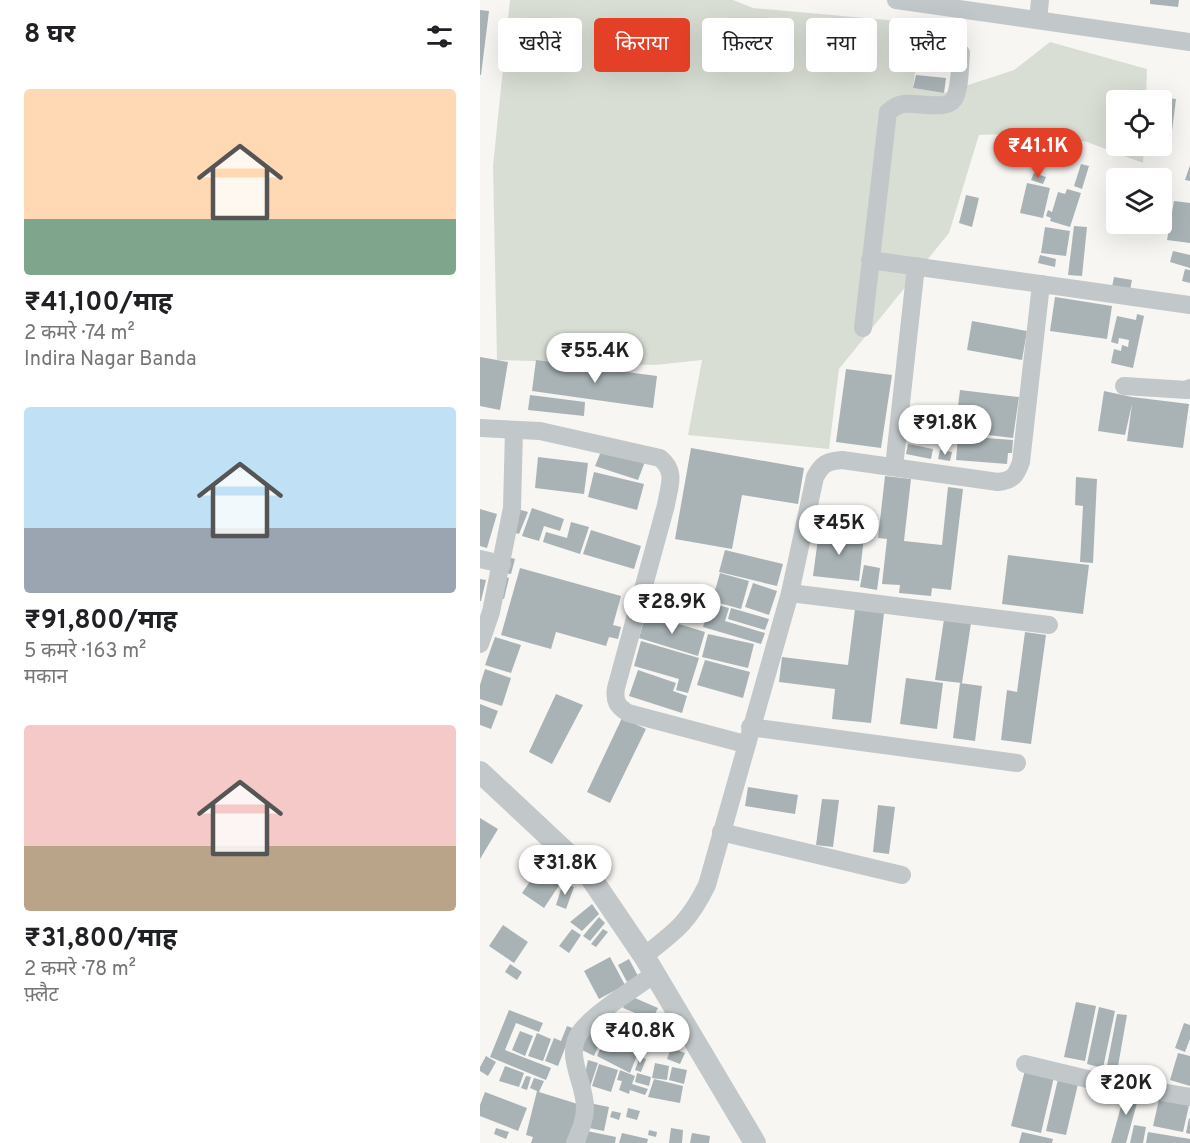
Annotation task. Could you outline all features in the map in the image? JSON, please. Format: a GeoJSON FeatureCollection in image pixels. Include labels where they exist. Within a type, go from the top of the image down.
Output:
{"type":"FeatureCollection","features":[{"type":"Feature","properties":{"kind":"street"},"geometry":{"type":"LineString","coordinates":[[896,0],[1190,42]]}},
{"type":"Feature","properties":{"kind":"street"},"geometry":{"type":"LineString","coordinates":[[1038,20],[1040,0]]}},
{"type":"Feature","properties":{"kind":"street"},"geometry":{"type":"LineString","coordinates":[[863,328],[888,112],[895,106],[904,104],[946,106],[953,102],[956,95],[959,72]]}},
{"type":"Feature","properties":{"kind":"street"},"geometry":{"type":"LineString","coordinates":[[870,260],[1190,305]]}},
{"type":"Feature","properties":{"kind":"street"},"geometry":{"type":"LineString","coordinates":[[894,467],[916,266]]}},
{"type":"Feature","properties":{"kind":"street"},"geometry":{"type":"LineString","coordinates":[[575,1143],[583,1124],[585,1108],[584,1091],[573,1055],[576,1040],[581,1031],[649,965],[695,909],[706,885],[790,593],[815,477],[822,465],[830,461],[842,460],[998,482],[1010,481],[1017,475],[1021,462],[1041,284]]}},
{"type":"Feature","properties":{"kind":"street"},"geometry":{"type":"LineString","coordinates":[[1124,386],[1186,390],[1190,388]]}},
{"type":"Feature","properties":{"kind":"street"},"geometry":{"type":"LineString","coordinates":[[480,428],[540,431],[660,458],[668,465],[671,474],[666,505],[615,688],[614,699],[619,708],[628,713],[748,736],[1017,763]]}},
{"type":"Feature","properties":{"kind":"street"},"geometry":{"type":"LineString","coordinates":[[480,644],[491,612],[512,508],[514,430]]}},
{"type":"Feature","properties":{"kind":"street"},"geometry":{"type":"LineString","coordinates":[[480,559],[502,564]]}},
{"type":"Feature","properties":{"kind":"street"},"geometry":{"type":"LineString","coordinates":[[790,593],[1049,625]]}},
{"type":"Feature","properties":{"kind":"street"},"geometry":{"type":"LineString","coordinates":[[480,772],[587,872],[649,965],[755,1143]]}},
{"type":"Feature","properties":{"kind":"street"},"geometry":{"type":"LineString","coordinates":[[721,832],[902,875]]}},
{"type":"Feature","properties":{"kind":"street"},"geometry":{"type":"LineString","coordinates":[[1024,1064],[1096,1081],[1190,1097]]}},
{"type":"Feature","properties":{"kind":"shaded area"},"geometry":{"type":"Polygon","coordinates":[[[510,0],[733,0],[753,8],[865,18],[806,18],[806,72],[877,72],[877,19],[889,20],[889,72],[915,72],[913,88],[944,93],[1014,70],[1050,42],[1147,69],[1146,90],[1106,90],[1106,149],[1087,142],[1033,133],[979,135],[949,233],[839,369],[829,449],[688,435],[702,360],[655,365],[497,360],[493,166],[503,72],[582,72],[582,18],[508,18],[510,0]]]}},
{"type":"Feature","properties":{"kind":"shaded area"},"geometry":{"type":"Polygon","coordinates":[[[1124,156],[1143,156],[1143,163],[1124,156]]]}},
{"type":"Feature","properties":{"kind":"building"},"geometry":{"type":"Polygon","coordinates":[[[1150,0],[1179,0],[1178,7],[1150,4],[1150,0]]]}},
{"type":"Feature","properties":{"kind":"building"},"geometry":{"type":"Polygon","coordinates":[[[480,10],[489,11],[481,75],[480,75],[480,10]]]}},
{"type":"Feature","properties":{"kind":"building"},"geometry":{"type":"Polygon","coordinates":[[[916,75],[946,78],[944,93],[913,88],[916,75]]]}},
{"type":"Feature","properties":{"kind":"building"},"geometry":{"type":"Polygon","coordinates":[[[1172,99],[1176,99],[1172,131],[1172,99]]]}},
{"type":"Feature","properties":{"kind":"building"},"geometry":{"type":"Polygon","coordinates":[[[1047,144],[1066,153],[1061,162],[1043,152],[1047,144]]]}},
{"type":"Feature","properties":{"kind":"building"},"geometry":{"type":"Polygon","coordinates":[[[1081,164],[1089,166],[1082,189],[1074,186],[1081,164]]]}},
{"type":"Feature","properties":{"kind":"building"},"geometry":{"type":"Polygon","coordinates":[[[1190,165],[1190,181],[1185,180],[1190,165]]]}},
{"type":"Feature","properties":{"kind":"building"},"geometry":{"type":"Polygon","coordinates":[[[1034,173],[1046,177],[1043,184],[1031,180],[1034,173]]]}},
{"type":"Feature","properties":{"kind":"building"},"geometry":{"type":"Polygon","coordinates":[[[1027,183],[1050,188],[1043,218],[1020,213],[1027,183]]]}},
{"type":"Feature","properties":{"kind":"building"},"geometry":{"type":"Polygon","coordinates":[[[1067,189],[1081,193],[1070,227],[1050,221],[1051,218],[1046,216],[1048,210],[1052,212],[1058,192],[1065,194],[1067,189]]]}},
{"type":"Feature","properties":{"kind":"building"},"geometry":{"type":"Polygon","coordinates":[[[966,195],[979,198],[972,227],[959,223],[966,195]]]}},
{"type":"Feature","properties":{"kind":"building"},"geometry":{"type":"Polygon","coordinates":[[[1174,201],[1190,203],[1190,243],[1167,240],[1168,234],[1172,234],[1174,201]]]}},
{"type":"Feature","properties":{"kind":"building"},"geometry":{"type":"Polygon","coordinates":[[[1074,226],[1087,227],[1082,276],[1068,275],[1074,226]]]}},
{"type":"Feature","properties":{"kind":"building"},"geometry":{"type":"Polygon","coordinates":[[[1045,227],[1070,231],[1066,256],[1041,253],[1045,227]]]}},
{"type":"Feature","properties":{"kind":"building"},"geometry":{"type":"Polygon","coordinates":[[[1173,251],[1190,255],[1190,268],[1170,262],[1173,251]]]}},
{"type":"Feature","properties":{"kind":"building"},"geometry":{"type":"Polygon","coordinates":[[[1040,255],[1056,259],[1055,267],[1038,263],[1040,255]]]}},
{"type":"Feature","properties":{"kind":"building"},"geometry":{"type":"Polygon","coordinates":[[[1185,269],[1190,270],[1190,283],[1182,281],[1185,269]]]}},
{"type":"Feature","properties":{"kind":"building"},"geometry":{"type":"Polygon","coordinates":[[[1114,277],[1132,280],[1130,290],[1112,287],[1114,277]]]}},
{"type":"Feature","properties":{"kind":"building"},"geometry":{"type":"Polygon","coordinates":[[[1055,297],[1112,306],[1107,339],[1050,331],[1055,297]]]}},
{"type":"Feature","properties":{"kind":"building"},"geometry":{"type":"Polygon","coordinates":[[[1137,314],[1144,316],[1133,368],[1111,363],[1114,349],[1121,351],[1122,345],[1128,347],[1129,340],[1119,338],[1118,344],[1111,342],[1117,316],[1136,320],[1137,314]]]}},
{"type":"Feature","properties":{"kind":"building"},"geometry":{"type":"Polygon","coordinates":[[[972,321],[1027,331],[1022,360],[967,350],[972,321]]]}},
{"type":"Feature","properties":{"kind":"building"},"geometry":{"type":"Polygon","coordinates":[[[480,357],[508,362],[500,410],[480,406],[480,357]]]}},
{"type":"Feature","properties":{"kind":"building"},"geometry":{"type":"Polygon","coordinates":[[[536,360],[657,376],[653,408],[532,391],[536,360]]]}},
{"type":"Feature","properties":{"kind":"building"},"geometry":{"type":"Polygon","coordinates":[[[846,369],[892,375],[881,448],[836,442],[846,369]]]}},
{"type":"Feature","properties":{"kind":"building"},"geometry":{"type":"Polygon","coordinates":[[[960,390],[1019,397],[1013,438],[955,431],[960,390]]]}},
{"type":"Feature","properties":{"kind":"building"},"geometry":{"type":"Polygon","coordinates":[[[1104,391],[1189,404],[1183,448],[1127,441],[1132,404],[1125,435],[1098,431],[1104,391]]]}},
{"type":"Feature","properties":{"kind":"building"},"geometry":{"type":"Polygon","coordinates":[[[530,395],[585,402],[584,416],[528,410],[530,395]]]}},
{"type":"Feature","properties":{"kind":"building"},"geometry":{"type":"Polygon","coordinates":[[[958,436],[1013,440],[1012,453],[1008,453],[1007,464],[956,460],[958,436]]]}},
{"type":"Feature","properties":{"kind":"building"},"geometry":{"type":"Polygon","coordinates":[[[908,444],[933,449],[931,459],[906,454],[908,444]]]}},
{"type":"Feature","properties":{"kind":"building"},"geometry":{"type":"Polygon","coordinates":[[[691,448],[804,468],[798,504],[742,495],[732,549],[675,539],[691,448]]]}},
{"type":"Feature","properties":{"kind":"building"},"geometry":{"type":"Polygon","coordinates":[[[602,449],[646,459],[638,480],[595,466],[602,449]]]}},
{"type":"Feature","properties":{"kind":"building"},"geometry":{"type":"Polygon","coordinates":[[[940,450],[952,452],[950,461],[938,459],[940,450]]]}},
{"type":"Feature","properties":{"kind":"building"},"geometry":{"type":"Polygon","coordinates":[[[538,457],[588,463],[584,494],[535,488],[538,457]]]}},
{"type":"Feature","properties":{"kind":"building"},"geometry":{"type":"Polygon","coordinates":[[[594,472],[644,484],[637,510],[588,497],[594,472]]]}},
{"type":"Feature","properties":{"kind":"building"},"geometry":{"type":"Polygon","coordinates":[[[885,476],[911,479],[904,541],[942,545],[948,487],[963,489],[951,590],[932,588],[931,596],[899,593],[900,585],[882,584],[887,539],[878,538],[885,476]]]}},
{"type":"Feature","properties":{"kind":"building"},"geometry":{"type":"Polygon","coordinates":[[[1076,477],[1097,479],[1093,563],[1080,562],[1083,506],[1075,505],[1076,477]]]}},
{"type":"Feature","properties":{"kind":"building"},"geometry":{"type":"Polygon","coordinates":[[[532,508],[564,519],[560,531],[544,526],[539,541],[522,536],[532,508]]]}},
{"type":"Feature","properties":{"kind":"building"},"geometry":{"type":"Polygon","coordinates":[[[480,509],[497,514],[487,548],[480,546],[480,509]]]}},
{"type":"Feature","properties":{"kind":"building"},"geometry":{"type":"Polygon","coordinates":[[[518,509],[528,512],[519,534],[509,531],[518,509]]]}},
{"type":"Feature","properties":{"kind":"building"},"geometry":{"type":"Polygon","coordinates":[[[571,522],[589,527],[580,554],[543,542],[546,532],[567,538],[571,522]]]}},
{"type":"Feature","properties":{"kind":"building"},"geometry":{"type":"Polygon","coordinates":[[[591,530],[641,546],[634,569],[583,554],[591,530]]]}},
{"type":"Feature","properties":{"kind":"building"},"geometry":{"type":"Polygon","coordinates":[[[819,531],[864,537],[859,581],[813,576],[819,531]]]}},
{"type":"Feature","properties":{"kind":"building"},"geometry":{"type":"Polygon","coordinates":[[[725,550],[783,564],[777,586],[719,572],[725,550]]]}},
{"type":"Feature","properties":{"kind":"building"},"geometry":{"type":"Polygon","coordinates":[[[1008,555],[1089,565],[1083,614],[1002,604],[1008,555]]]}},
{"type":"Feature","properties":{"kind":"building"},"geometry":{"type":"Polygon","coordinates":[[[508,557],[515,559],[511,574],[504,573],[508,557]]]}},
{"type":"Feature","properties":{"kind":"building"},"geometry":{"type":"Polygon","coordinates":[[[864,565],[880,568],[877,590],[860,587],[864,565]]]}},
{"type":"Feature","properties":{"kind":"building"},"geometry":{"type":"Polygon","coordinates":[[[520,568],[621,596],[613,625],[621,627],[618,639],[609,637],[606,646],[556,632],[551,649],[501,635],[520,568]]]}},
{"type":"Feature","properties":{"kind":"building"},"geometry":{"type":"Polygon","coordinates":[[[720,573],[749,581],[741,609],[712,601],[720,573]]]}},
{"type":"Feature","properties":{"kind":"building"},"geometry":{"type":"Polygon","coordinates":[[[501,576],[509,578],[504,599],[496,597],[501,576]]]}},
{"type":"Feature","properties":{"kind":"building"},"geometry":{"type":"Polygon","coordinates":[[[480,579],[486,580],[481,601],[480,601],[480,579]]]}},
{"type":"Feature","properties":{"kind":"building"},"geometry":{"type":"Polygon","coordinates":[[[753,583],[777,591],[769,615],[745,607],[753,583]]]}},
{"type":"Feature","properties":{"kind":"building"},"geometry":{"type":"Polygon","coordinates":[[[710,603],[729,608],[725,621],[765,633],[761,644],[703,627],[710,603]]]}},
{"type":"Feature","properties":{"kind":"building"},"geometry":{"type":"Polygon","coordinates":[[[731,608],[769,619],[765,630],[728,619],[731,608]]]}},
{"type":"Feature","properties":{"kind":"building"},"geometry":{"type":"Polygon","coordinates":[[[855,609],[884,613],[871,723],[832,719],[835,689],[779,682],[782,657],[848,665],[855,609]]]}},
{"type":"Feature","properties":{"kind":"building"},"geometry":{"type":"Polygon","coordinates":[[[646,614],[705,632],[698,656],[639,638],[646,614]]]}},
{"type":"Feature","properties":{"kind":"building"},"geometry":{"type":"Polygon","coordinates":[[[944,619],[971,623],[962,683],[935,680],[944,619]]]}},
{"type":"Feature","properties":{"kind":"building"},"geometry":{"type":"Polygon","coordinates":[[[1025,632],[1046,635],[1031,744],[1001,740],[1007,690],[1017,692],[1025,632]]]}},
{"type":"Feature","properties":{"kind":"building"},"geometry":{"type":"Polygon","coordinates":[[[708,634],[754,644],[748,668],[702,657],[708,634]]]}},
{"type":"Feature","properties":{"kind":"building"},"geometry":{"type":"Polygon","coordinates":[[[495,637],[521,645],[511,673],[485,665],[495,637]]]}},
{"type":"Feature","properties":{"kind":"building"},"geometry":{"type":"Polygon","coordinates":[[[641,641],[699,658],[688,693],[676,690],[679,679],[634,666],[641,641]]]}},
{"type":"Feature","properties":{"kind":"building"},"geometry":{"type":"Polygon","coordinates":[[[705,660],[750,672],[743,698],[697,685],[705,660]]]}},
{"type":"Feature","properties":{"kind":"building"},"geometry":{"type":"Polygon","coordinates":[[[485,669],[511,678],[502,706],[480,699],[480,685],[485,669]]]}},
{"type":"Feature","properties":{"kind":"building"},"geometry":{"type":"Polygon","coordinates":[[[638,670],[676,683],[673,691],[687,696],[682,713],[629,696],[638,670]]]}},
{"type":"Feature","properties":{"kind":"building"},"geometry":{"type":"Polygon","coordinates":[[[906,678],[943,683],[937,729],[900,724],[906,678]]]}},
{"type":"Feature","properties":{"kind":"building"},"geometry":{"type":"Polygon","coordinates":[[[960,683],[982,686],[975,741],[953,738],[960,683]]]}},
{"type":"Feature","properties":{"kind":"building"},"geometry":{"type":"Polygon","coordinates":[[[556,694],[583,705],[552,764],[529,752],[556,694]]]}},
{"type":"Feature","properties":{"kind":"building"},"geometry":{"type":"Polygon","coordinates":[[[480,704],[498,711],[491,729],[480,725],[480,704]]]}},
{"type":"Feature","properties":{"kind":"building"},"geometry":{"type":"Polygon","coordinates":[[[622,718],[646,729],[610,803],[587,792],[622,718]]]}},
{"type":"Feature","properties":{"kind":"building"},"geometry":{"type":"Polygon","coordinates":[[[748,787],[798,795],[795,814],[745,806],[748,787]]]}},
{"type":"Feature","properties":{"kind":"building"},"geometry":{"type":"Polygon","coordinates":[[[822,799],[839,800],[833,847],[816,845],[822,799]]]}},
{"type":"Feature","properties":{"kind":"building"},"geometry":{"type":"Polygon","coordinates":[[[878,805],[895,807],[889,854],[873,852],[878,805]]]}},
{"type":"Feature","properties":{"kind":"building"},"geometry":{"type":"Polygon","coordinates":[[[480,818],[498,829],[480,859],[480,818]]]}},
{"type":"Feature","properties":{"kind":"building"},"geometry":{"type":"Polygon","coordinates":[[[544,861],[566,875],[544,908],[522,893],[544,861]]]}},
{"type":"Feature","properties":{"kind":"building"},"geometry":{"type":"Polygon","coordinates":[[[563,883],[574,887],[566,909],[556,905],[563,883]]]}},
{"type":"Feature","properties":{"kind":"building"},"geometry":{"type":"Polygon","coordinates":[[[592,904],[599,914],[582,931],[570,922],[592,904]]]}},
{"type":"Feature","properties":{"kind":"building"},"geometry":{"type":"Polygon","coordinates":[[[599,917],[605,923],[590,941],[583,936],[599,917]]]}},
{"type":"Feature","properties":{"kind":"building"},"geometry":{"type":"Polygon","coordinates":[[[503,925],[528,942],[514,963],[489,946],[503,925]]]}},
{"type":"Feature","properties":{"kind":"building"},"geometry":{"type":"Polygon","coordinates":[[[572,929],[581,935],[569,953],[559,946],[572,929]]]}},
{"type":"Feature","properties":{"kind":"building"},"geometry":{"type":"Polygon","coordinates":[[[603,929],[608,932],[596,947],[591,944],[603,929]]]}},
{"type":"Feature","properties":{"kind":"building"},"geometry":{"type":"Polygon","coordinates":[[[610,957],[625,985],[599,999],[584,971],[610,957]]]}},
{"type":"Feature","properties":{"kind":"building"},"geometry":{"type":"Polygon","coordinates":[[[629,959],[638,976],[627,982],[618,965],[629,959]]]}},
{"type":"Feature","properties":{"kind":"building"},"geometry":{"type":"Polygon","coordinates":[[[510,964],[522,972],[517,980],[505,972],[510,964]]]}},
{"type":"Feature","properties":{"kind":"building"},"geometry":{"type":"Polygon","coordinates":[[[628,995],[658,1008],[652,1020],[623,1008],[628,995]]]}},
{"type":"Feature","properties":{"kind":"building"},"geometry":{"type":"Polygon","coordinates":[[[1076,1002],[1096,1006],[1085,1061],[1064,1057],[1076,1002]]]}},
{"type":"Feature","properties":{"kind":"building"},"geometry":{"type":"Polygon","coordinates":[[[1099,1007],[1115,1011],[1103,1068],[1087,1064],[1099,1007]]]}},
{"type":"Feature","properties":{"kind":"building"},"geometry":{"type":"Polygon","coordinates":[[[509,1010],[543,1023],[539,1032],[516,1023],[505,1050],[551,1068],[546,1080],[490,1057],[509,1010]]]}},
{"type":"Feature","properties":{"kind":"building"},"geometry":{"type":"Polygon","coordinates":[[[1117,1014],[1127,1015],[1117,1072],[1106,1071],[1117,1014]]]}},
{"type":"Feature","properties":{"kind":"building"},"geometry":{"type":"Polygon","coordinates":[[[653,1020],[672,1026],[668,1037],[650,1031],[653,1020]]]}},
{"type":"Feature","properties":{"kind":"building"},"geometry":{"type":"Polygon","coordinates":[[[1184,1023],[1190,1025],[1190,1039],[1185,1052],[1175,1048],[1184,1023]]]}},
{"type":"Feature","properties":{"kind":"building"},"geometry":{"type":"Polygon","coordinates":[[[567,1026],[578,1030],[567,1043],[558,1066],[545,1061],[554,1038],[561,1041],[567,1026]]]}},
{"type":"Feature","properties":{"kind":"building"},"geometry":{"type":"Polygon","coordinates":[[[589,1027],[604,1032],[594,1056],[580,1049],[589,1027]]]}},
{"type":"Feature","properties":{"kind":"building"},"geometry":{"type":"Polygon","coordinates":[[[520,1031],[533,1036],[525,1056],[512,1050],[520,1031]]]}},
{"type":"Feature","properties":{"kind":"building"},"geometry":{"type":"Polygon","coordinates":[[[608,1032],[641,1045],[630,1073],[597,1056],[608,1032]]]}},
{"type":"Feature","properties":{"kind":"building"},"geometry":{"type":"Polygon","coordinates":[[[537,1033],[551,1039],[543,1061],[528,1056],[537,1033]]]}},
{"type":"Feature","properties":{"kind":"building"},"geometry":{"type":"Polygon","coordinates":[[[671,1048],[685,1053],[680,1064],[667,1059],[671,1048]]]}},
{"type":"Feature","properties":{"kind":"building"},"geometry":{"type":"Polygon","coordinates":[[[1178,1053],[1190,1056],[1190,1086],[1170,1080],[1178,1053]]]}},
{"type":"Feature","properties":{"kind":"building"},"geometry":{"type":"Polygon","coordinates":[[[486,1056],[496,1062],[488,1076],[480,1071],[486,1056]]]}},
{"type":"Feature","properties":{"kind":"building"},"geometry":{"type":"Polygon","coordinates":[[[640,1057],[646,1059],[641,1072],[635,1070],[640,1057]]]}},
{"type":"Feature","properties":{"kind":"building"},"geometry":{"type":"Polygon","coordinates":[[[588,1060],[598,1063],[590,1087],[585,1074],[588,1060]]]}},
{"type":"Feature","properties":{"kind":"building"},"geometry":{"type":"Polygon","coordinates":[[[655,1063],[669,1066],[667,1080],[652,1078],[655,1063]]]}},
{"type":"Feature","properties":{"kind":"building"},"geometry":{"type":"Polygon","coordinates":[[[599,1064],[618,1070],[611,1092],[592,1086],[599,1064]]]}},
{"type":"Feature","properties":{"kind":"building"},"geometry":{"type":"Polygon","coordinates":[[[505,1066],[524,1073],[519,1087],[499,1081],[505,1066]]]}},
{"type":"Feature","properties":{"kind":"building"},"geometry":{"type":"Polygon","coordinates":[[[1026,1066],[1055,1073],[1041,1133],[1011,1126],[1026,1066]]]}},
{"type":"Feature","properties":{"kind":"building"},"geometry":{"type":"Polygon","coordinates":[[[672,1067],[687,1070],[684,1084],[669,1080],[672,1067]]]}},
{"type":"Feature","properties":{"kind":"building"},"geometry":{"type":"Polygon","coordinates":[[[620,1070],[635,1076],[632,1084],[648,1089],[645,1095],[630,1090],[629,1094],[619,1090],[622,1081],[617,1080],[620,1070]]]}},
{"type":"Feature","properties":{"kind":"building"},"geometry":{"type":"Polygon","coordinates":[[[637,1073],[651,1077],[649,1086],[635,1082],[637,1073]]]}},
{"type":"Feature","properties":{"kind":"building"},"geometry":{"type":"Polygon","coordinates":[[[526,1076],[531,1077],[527,1090],[521,1088],[526,1076]]]}},
{"type":"Feature","properties":{"kind":"building"},"geometry":{"type":"Polygon","coordinates":[[[534,1078],[544,1081],[539,1092],[581,1105],[570,1143],[531,1143],[533,1137],[526,1135],[537,1091],[530,1088],[534,1078]]]}},
{"type":"Feature","properties":{"kind":"building"},"geometry":{"type":"Polygon","coordinates":[[[654,1079],[683,1086],[680,1103],[648,1097],[654,1079]]]}},
{"type":"Feature","properties":{"kind":"building"},"geometry":{"type":"Polygon","coordinates":[[[1058,1079],[1078,1084],[1066,1135],[1046,1131],[1058,1079]]]}},
{"type":"Feature","properties":{"kind":"building"},"geometry":{"type":"Polygon","coordinates":[[[1126,1088],[1140,1092],[1126,1143],[1111,1143],[1126,1088]]]}},
{"type":"Feature","properties":{"kind":"building"},"geometry":{"type":"Polygon","coordinates":[[[485,1092],[527,1108],[518,1131],[480,1116],[480,1105],[485,1092]]]}},
{"type":"Feature","properties":{"kind":"building"},"geometry":{"type":"Polygon","coordinates":[[[1160,1095],[1190,1101],[1183,1132],[1153,1126],[1160,1095]]]}},
{"type":"Feature","properties":{"kind":"building"},"geometry":{"type":"Polygon","coordinates":[[[589,1103],[609,1107],[604,1131],[584,1127],[589,1103]]]}},
{"type":"Feature","properties":{"kind":"building"},"geometry":{"type":"Polygon","coordinates":[[[628,1108],[640,1111],[637,1120],[626,1117],[628,1108]]]}},
{"type":"Feature","properties":{"kind":"building"},"geometry":{"type":"Polygon","coordinates":[[[612,1111],[621,1113],[619,1120],[610,1117],[612,1111]]]}},
{"type":"Feature","properties":{"kind":"building"},"geometry":{"type":"Polygon","coordinates":[[[1190,1119],[1190,1134],[1186,1133],[1190,1119]]]}},
{"type":"Feature","properties":{"kind":"building"},"geometry":{"type":"Polygon","coordinates":[[[1134,1125],[1146,1127],[1143,1143],[1130,1143],[1134,1125]]]}},
{"type":"Feature","properties":{"kind":"building"},"geometry":{"type":"Polygon","coordinates":[[[496,1128],[509,1132],[506,1139],[494,1134],[496,1128]]]}},
{"type":"Feature","properties":{"kind":"building"},"geometry":{"type":"Polygon","coordinates":[[[671,1128],[683,1130],[682,1143],[669,1143],[671,1128]]]}},
{"type":"Feature","properties":{"kind":"building"},"geometry":{"type":"Polygon","coordinates":[[[649,1130],[657,1132],[656,1137],[648,1135],[649,1130]]]}},
{"type":"Feature","properties":{"kind":"building"},"geometry":{"type":"Polygon","coordinates":[[[587,1131],[616,1137],[615,1143],[585,1143],[587,1131]]]}},
{"type":"Feature","properties":{"kind":"building"},"geometry":{"type":"Polygon","coordinates":[[[1022,1132],[1053,1139],[1052,1143],[1019,1143],[1022,1132]]]}},
{"type":"Feature","properties":{"kind":"building"},"geometry":{"type":"Polygon","coordinates":[[[1148,1132],[1190,1139],[1190,1143],[1146,1143],[1148,1132]]]}},
{"type":"Feature","properties":{"kind":"building"},"geometry":{"type":"Polygon","coordinates":[[[622,1133],[648,1139],[647,1143],[619,1143],[622,1133]]]}},
{"type":"Feature","properties":{"kind":"building"},"geometry":{"type":"Polygon","coordinates":[[[692,1133],[710,1136],[709,1143],[690,1143],[692,1133]]]}}]}
